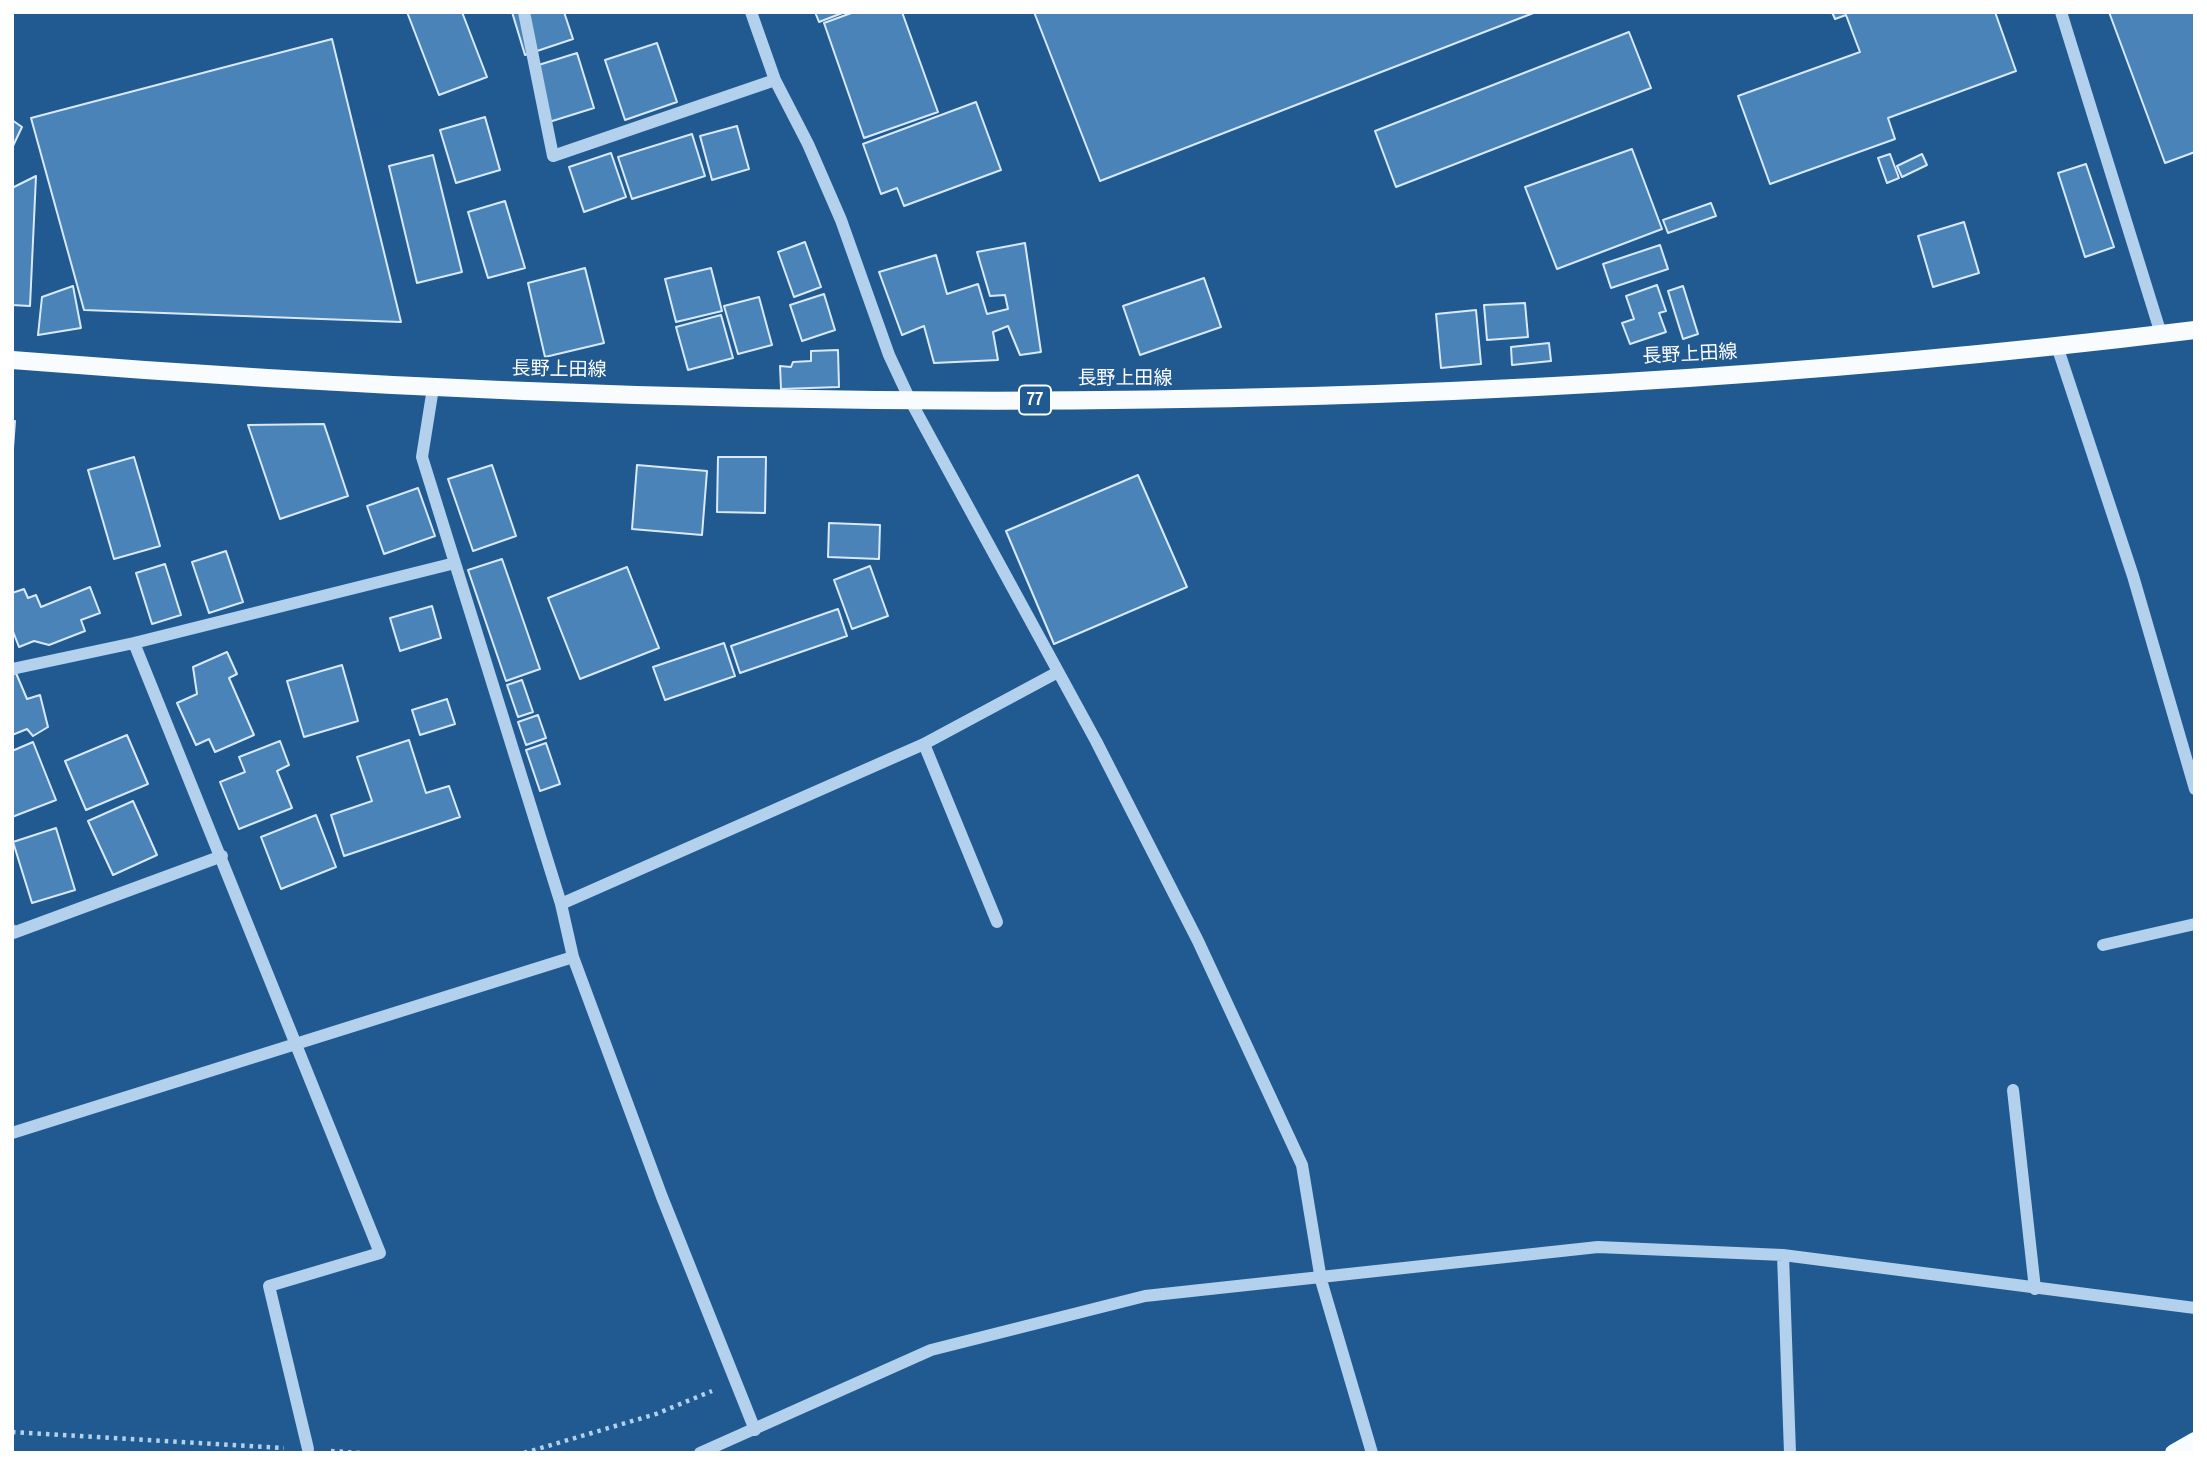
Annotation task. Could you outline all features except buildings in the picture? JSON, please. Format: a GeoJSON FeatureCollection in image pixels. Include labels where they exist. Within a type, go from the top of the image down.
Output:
{"type":"FeatureCollection","features":[{"type":"Feature","properties":{"kind":"main road","name":"長野上田線"},"geometry":{"type":"LineString","coordinates":[[12,360],[433,388],[910,400],[1218,400],[1450,391],[1752,372],[2057,346],[2195,330]]}},
{"type":"Feature","properties":{"kind":"main road"},"geometry":{"type":"LineString","coordinates":[[2174,1453],[2195,1441]]}},
{"type":"Feature","properties":{"kind":"street"},"geometry":{"type":"LineString","coordinates":[[524,12],[553,156],[775,80]]}},
{"type":"Feature","properties":{"kind":"street"},"geometry":{"type":"LineString","coordinates":[[751,12],[775,80],[808,144],[841,220],[889,355],[910,400],[1058,672],[1198,941],[1302,1165],[1321,1280],[1372,1453]]}},
{"type":"Feature","properties":{"kind":"street"},"geometry":{"type":"LineString","coordinates":[[2061,12],[2161,334]]}},
{"type":"Feature","properties":{"kind":"street"},"geometry":{"type":"LineString","coordinates":[[2057,346],[2133,576],[2195,789]]}},
{"type":"Feature","properties":{"kind":"street"},"geometry":{"type":"LineString","coordinates":[[433,388],[422,457],[561,904],[573,957],[755,1430]]}},
{"type":"Feature","properties":{"kind":"street"},"geometry":{"type":"LineString","coordinates":[[12,669],[134,643],[455,563]]}},
{"type":"Feature","properties":{"kind":"street"},"geometry":{"type":"LineString","coordinates":[[134,643],[380,1253],[269,1286],[308,1449]]}},
{"type":"Feature","properties":{"kind":"street"},"geometry":{"type":"LineString","coordinates":[[561,904],[924,744],[1058,672]]}},
{"type":"Feature","properties":{"kind":"street"},"geometry":{"type":"LineString","coordinates":[[924,744],[997,922]]}},
{"type":"Feature","properties":{"kind":"street"},"geometry":{"type":"LineString","coordinates":[[12,930],[13,933],[222,856]]}},
{"type":"Feature","properties":{"kind":"street"},"geometry":{"type":"LineString","coordinates":[[2103,945],[2195,924]]}},
{"type":"Feature","properties":{"kind":"street"},"geometry":{"type":"LineString","coordinates":[[12,1133],[573,957]]}},
{"type":"Feature","properties":{"kind":"street"},"geometry":{"type":"LineString","coordinates":[[2013,1090],[2035,1289]]}},
{"type":"Feature","properties":{"kind":"street"},"geometry":{"type":"LineString","coordinates":[[700,1453],[931,1350],[1144,1296],[1321,1280],[1598,1247],[1783,1255],[2195,1308]]}},
{"type":"Feature","properties":{"kind":"street"},"geometry":{"type":"LineString","coordinates":[[1783,1255],[1790,1453]]}},
{"type":"Feature","properties":{"kind":"path"},"geometry":{"type":"LineString","coordinates":[[524,1453],[656,1414],[735,1381]]}},
{"type":"Feature","properties":{"kind":"path"},"geometry":{"type":"LineString","coordinates":[[12,1432],[360,1453]]}}]}
